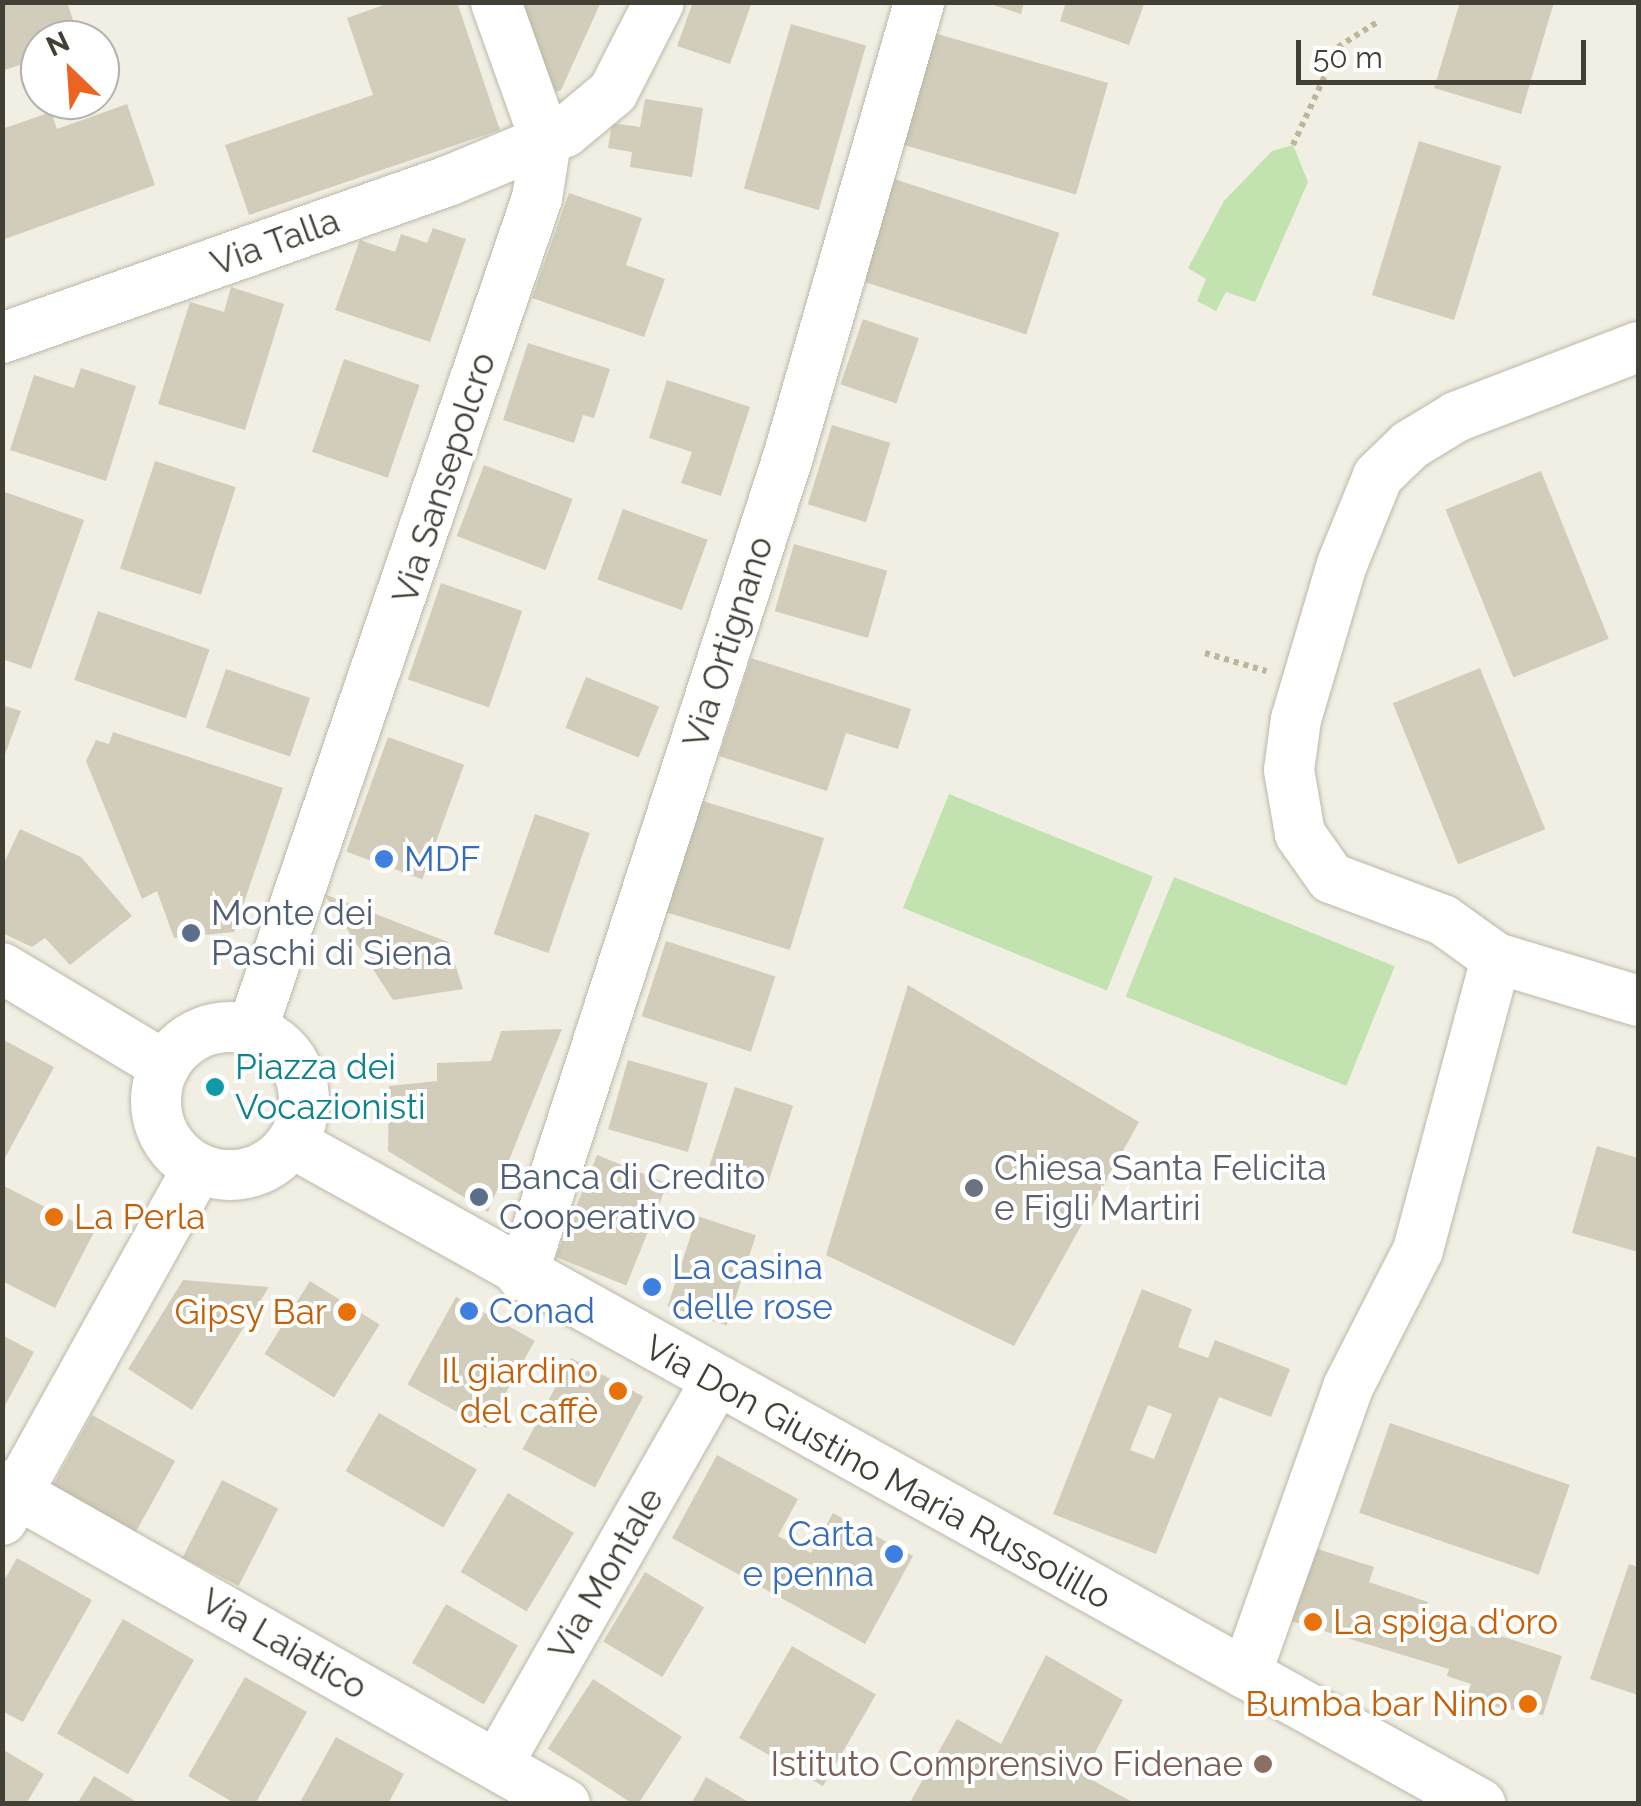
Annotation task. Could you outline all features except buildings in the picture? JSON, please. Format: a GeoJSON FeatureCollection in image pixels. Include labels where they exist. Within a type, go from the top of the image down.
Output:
{"type":"FeatureCollection","features":[{"type":"Feature","properties":{"kind":"street","name":"Via Sansepolcro"},"geometry":{"type":"LineString","coordinates":[[252,1030],[537,198],[546,142],[496,2]]}},
{"type":"Feature","properties":{"kind":"street","name":"Via Talla"},"geometry":{"type":"LineString","coordinates":[[2,338],[546,142],[586,120],[613,92],[659,2]]}},
{"type":"Feature","properties":{"kind":"street","name":"Via Ortignano"},"geometry":{"type":"LineString","coordinates":[[522,1276],[788,457],[919,2]]}},
{"type":"Feature","properties":{"kind":"street"},"geometry":{"type":"LineString","coordinates":[[1638,346],[1456,417],[1387,466],[1358,513],[1296,719],[1290,794],[1300,834],[1321,871],[1454,926],[1496,958],[1638,1001]]}},
{"type":"Feature","properties":{"kind":"street"},"geometry":{"type":"LineString","coordinates":[[1246,1674],[1348,1387],[1418,1250],[1496,958]]}},
{"type":"Feature","properties":{"kind":"street"},"geometry":{"type":"LineString","coordinates":[[2,968],[92,1017],[164,1066]]}},
{"type":"Feature","properties":{"kind":"street"},"geometry":{"type":"LineString","coordinates":[[211,1029],[252,1030],[293,1061],[302,1084],[304,1110],[292,1143],[266,1167],[244,1175],[197,1169],[164,1137],[156,1114],[164,1066],[175,1050],[211,1029]]}},
{"type":"Feature","properties":{"kind":"street","name":"Via Don Giustino Maria Russolillo"},"geometry":{"type":"LineString","coordinates":[[292,1143],[522,1276],[1480,1804]]}},
{"type":"Feature","properties":{"kind":"street"},"geometry":{"type":"LineString","coordinates":[[7,1499],[158,1245],[197,1169]]}},
{"type":"Feature","properties":{"kind":"street","name":"Via Montale"},"geometry":{"type":"LineString","coordinates":[[497,1765],[715,1383]]}},
{"type":"Feature","properties":{"kind":"street","name":"Via Laiatico"},"geometry":{"type":"LineString","coordinates":[[7,1499],[565,1804]]}},
{"type":"Feature","properties":{"kind":"path"},"geometry":{"type":"LineString","coordinates":[[1293,145],[1338,47],[1379,21]]}},
{"type":"Feature","properties":{"kind":"path"},"geometry":{"type":"LineString","coordinates":[[1205,653],[1277,675]]}},
{"type":"Feature","properties":{"kind":"green space"},"geometry":{"type":"Polygon","coordinates":[[[1293,145],[1308,182],[1255,302],[1226,292],[1216,311],[1197,301],[1206,279],[1188,268],[1224,201],[1272,151],[1293,145]]]}},
{"type":"Feature","properties":{"kind":"green space"},"geometry":{"type":"Polygon","coordinates":[[[949,794],[1153,876],[1107,990],[903,908],[949,794]]]}},
{"type":"Feature","properties":{"kind":"green space"},"geometry":{"type":"Polygon","coordinates":[[[1174,877],[1395,966],[1346,1086],[1126,997],[1174,877]]]}},
{"type":"Feature","properties":{"kind":"place","name":"MDF"},"geometry":{"type":"Point","coordinates":[384,859]}},
{"type":"Feature","properties":{"kind":"place","name":"Monte dei Paschi di Siena"},"geometry":{"type":"Point","coordinates":[191,933]}},
{"type":"Feature","properties":{"kind":"place","name":"Piazza dei Vocazionisti"},"geometry":{"type":"Point","coordinates":[215,1087]}},
{"type":"Feature","properties":{"kind":"place","name":"Chiesa Santa Felicita e Figli Martiri"},"geometry":{"type":"Point","coordinates":[974,1188]}},
{"type":"Feature","properties":{"kind":"place","name":"Banca di Credito Cooperativo"},"geometry":{"type":"Point","coordinates":[479,1197]}},
{"type":"Feature","properties":{"kind":"place","name":"La Perla"},"geometry":{"type":"Point","coordinates":[54,1217]}},
{"type":"Feature","properties":{"kind":"place","name":"La casina delle rose"},"geometry":{"type":"Point","coordinates":[652,1287]}},
{"type":"Feature","properties":{"kind":"place","name":"Conad"},"geometry":{"type":"Point","coordinates":[469,1311]}},
{"type":"Feature","properties":{"kind":"place","name":"Gipsy Bar"},"geometry":{"type":"Point","coordinates":[347,1312]}},
{"type":"Feature","properties":{"kind":"place","name":"Il giardino del caffè"},"geometry":{"type":"Point","coordinates":[618,1391]}},
{"type":"Feature","properties":{"kind":"place","name":"Carta e penna"},"geometry":{"type":"Point","coordinates":[894,1554]}},
{"type":"Feature","properties":{"kind":"place","name":"La spiga d'oro"},"geometry":{"type":"Point","coordinates":[1313,1622]}},
{"type":"Feature","properties":{"kind":"place","name":"Bumba bar Nino"},"geometry":{"type":"Point","coordinates":[1528,1704]}},
{"type":"Feature","properties":{"kind":"place","name":"Istituto Comprensivo Fidenae"},"geometry":{"type":"Point","coordinates":[1263,1764]}}]}
